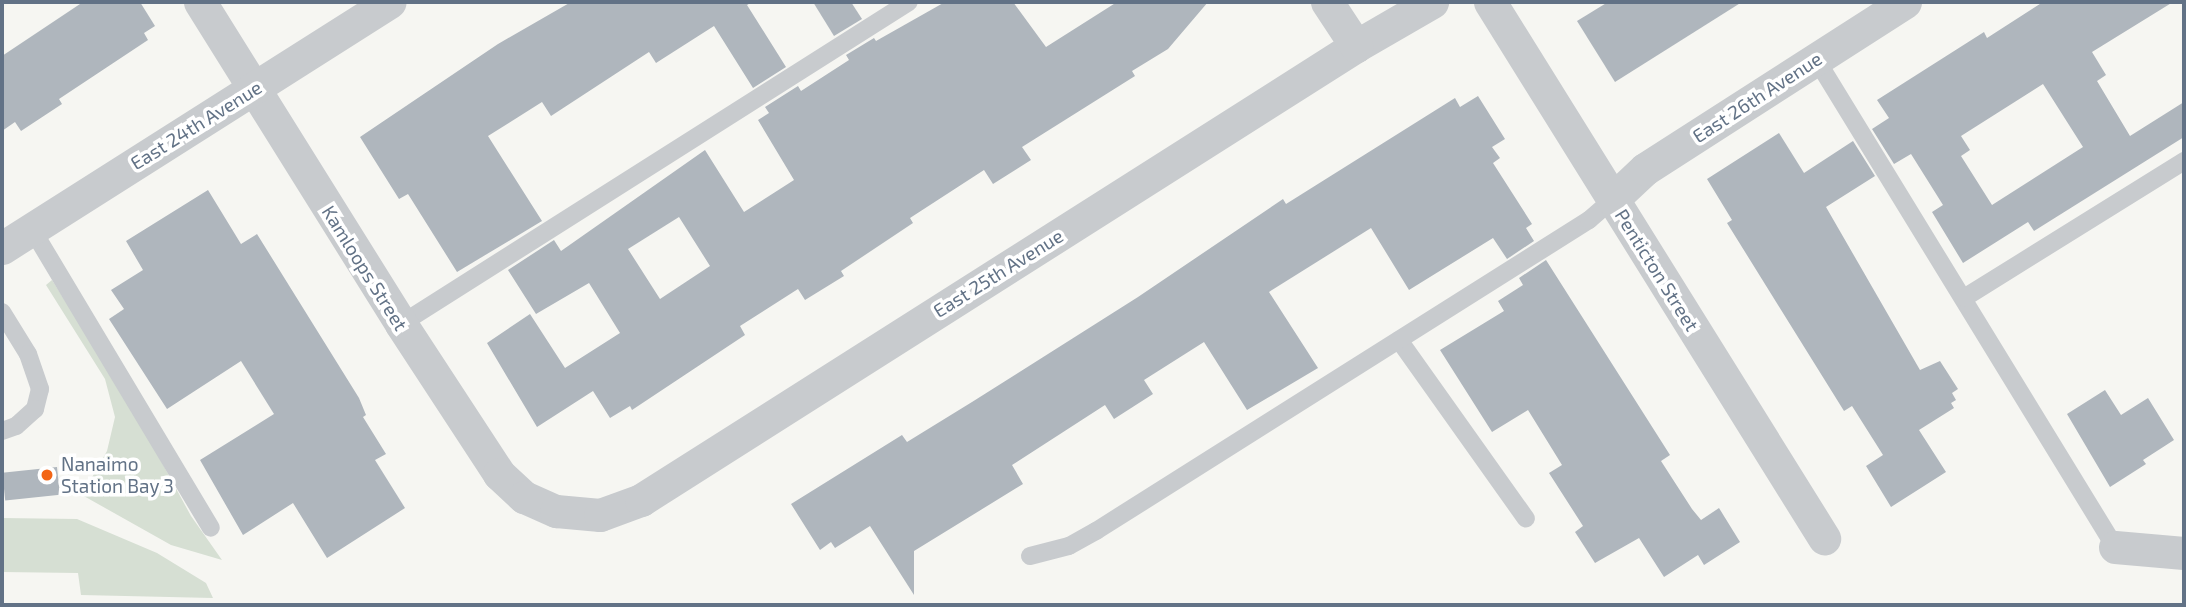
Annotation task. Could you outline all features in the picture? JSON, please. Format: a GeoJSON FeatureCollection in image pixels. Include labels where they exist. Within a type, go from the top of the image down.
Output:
{"type":"FeatureCollection","features":[{"type":"Feature","properties":{"kind":"street","name":"Kamloops Street"},"geometry":{"type":"LineString","coordinates":[[200,2],[401,324],[499,474],[524,497],[555,511]]}},
{"type":"Feature","properties":{"kind":"street","name":"East 24th Avenue"},"geometry":{"type":"LineString","coordinates":[[2,248],[390,2]]}},
{"type":"Feature","properties":{"kind":"street"},"geometry":{"type":"LineString","coordinates":[[1327,2],[1356,46]]}},
{"type":"Feature","properties":{"kind":"street","name":"East 25th Avenue"},"geometry":{"type":"LineString","coordinates":[[555,511],[600,515],[641,500],[1356,46],[1432,2]]}},
{"type":"Feature","properties":{"kind":"street","name":"Penticton Street"},"geometry":{"type":"LineString","coordinates":[[1490,2],[1824,538]]}},
{"type":"Feature","properties":{"kind":"street","name":"East 26th Avenue"},"geometry":{"type":"LineString","coordinates":[[1613,199],[1645,169],[1905,2]]}},
{"type":"Feature","properties":{"kind":"street"},"geometry":{"type":"LineString","coordinates":[[2115,547],[2184,553]]}},
{"type":"Feature","properties":{"kind":"lane"},"geometry":{"type":"LineString","coordinates":[[401,324],[909,2]]}},
{"type":"Feature","properties":{"kind":"lane"},"geometry":{"type":"LineString","coordinates":[[1816,60],[2115,547]]}},
{"type":"Feature","properties":{"kind":"lane"},"geometry":{"type":"LineString","coordinates":[[1964,298],[2184,161]]}},
{"type":"Feature","properties":{"kind":"lane"},"geometry":{"type":"LineString","coordinates":[[1030,556],[1069,546],[1096,531],[1589,220],[1613,199]]}},
{"type":"Feature","properties":{"kind":"lane"},"geometry":{"type":"LineString","coordinates":[[32,229],[211,528]]}},
{"type":"Feature","properties":{"kind":"lane"},"geometry":{"type":"LineString","coordinates":[[2,312],[28,354],[40,389],[34,409],[16,426],[2,431]]}},
{"type":"Feature","properties":{"kind":"lane"},"geometry":{"type":"LineString","coordinates":[[1399,340],[1526,519]]}},
{"type":"Feature","properties":{"kind":"shaded area"},"geometry":{"type":"Polygon","coordinates":[[[52,280],[130,404],[191,516],[222,560],[171,545],[82,495],[107,451],[115,417],[105,379],[46,285],[52,280]]]}},
{"type":"Feature","properties":{"kind":"shaded area"},"geometry":{"type":"Polygon","coordinates":[[[2,518],[77,519],[157,553],[206,583],[213,598],[81,595],[78,573],[2,572],[2,518]]]}},
{"type":"Feature","properties":{"kind":"building"},"geometry":{"type":"Polygon","coordinates":[[[83,2],[140,2],[155,26],[144,33],[148,40],[59,99],[62,104],[21,131],[15,122],[2,131],[2,56],[83,2]]]}},
{"type":"Feature","properties":{"kind":"building"},"geometry":{"type":"Polygon","coordinates":[[[571,2],[752,2],[747,5],[786,67],[753,88],[714,26],[656,63],[649,52],[551,116],[542,102],[488,136],[542,221],[457,272],[408,194],[399,199],[360,137],[498,44],[571,2]]]}},
{"type":"Feature","properties":{"kind":"building"},"geometry":{"type":"Polygon","coordinates":[[[813,2],[851,2],[862,19],[834,36],[813,2]]]}},
{"type":"Feature","properties":{"kind":"building"},"geometry":{"type":"Polygon","coordinates":[[[945,2],[1013,2],[1046,47],[1117,2],[1208,2],[1168,49],[1132,71],[1135,76],[1022,147],[1031,160],[993,184],[984,170],[910,218],[913,223],[841,271],[844,276],[805,300],[798,289],[740,326],[745,335],[632,410],[630,406],[610,418],[593,391],[537,427],[487,343],[530,314],[565,368],[620,333],[589,283],[536,314],[508,270],[554,240],[561,251],[705,150],[744,212],[794,180],[758,120],[769,113],[765,107],[798,86],[801,91],[849,60],[846,55],[874,38],[876,41],[945,2]],[[679,217],[628,249],[660,299],[710,266],[679,217]]]}},
{"type":"Feature","properties":{"kind":"building"},"geometry":{"type":"Polygon","coordinates":[[[1608,2],[1742,2],[1615,82],[1577,21],[1608,2]]]}},
{"type":"Feature","properties":{"kind":"building"},"geometry":{"type":"Polygon","coordinates":[[[2043,2],[2173,2],[2092,52],[2106,75],[2097,81],[2130,136],[2184,102],[2184,137],[2034,231],[2028,222],[1963,263],[1932,212],[1943,205],[1911,154],[1894,164],[1872,129],[1889,118],[1877,100],[1984,32],[1987,38],[2043,2]],[[2043,84],[1961,136],[1970,150],[1961,156],[1992,205],[2083,147],[2043,84]]]}},
{"type":"Feature","properties":{"kind":"building"},"geometry":{"type":"Polygon","coordinates":[[[1478,96],[1505,139],[1492,147],[1500,158],[1493,163],[1532,224],[1526,228],[1534,241],[1507,259],[1493,238],[1409,290],[1371,228],[1269,292],[1318,368],[1247,410],[1204,342],[1144,380],[1153,394],[1114,419],[1105,405],[1012,465],[1023,484],[914,551],[914,595],[870,526],[835,548],[831,542],[820,550],[791,504],[902,435],[907,442],[972,402],[1138,297],[1283,199],[1286,204],[1455,98],[1460,107],[1478,96]]]}},
{"type":"Feature","properties":{"kind":"building"},"geometry":{"type":"Polygon","coordinates":[[[1779,133],[1804,173],[1853,141],[1875,176],[1826,207],[1920,370],[1940,361],[1958,389],[1952,393],[1956,400],[1951,403],[1954,408],[1919,430],[1946,472],[1891,507],[1866,466],[1883,455],[1852,406],[1844,411],[1727,223],[1732,220],[1707,179],[1779,133]]]}},
{"type":"Feature","properties":{"kind":"building"},"geometry":{"type":"Polygon","coordinates":[[[208,190],[241,244],[257,234],[359,398],[366,415],[363,417],[386,454],[375,460],[405,508],[327,558],[293,503],[243,535],[200,460],[274,414],[241,361],[167,409],[109,319],[124,309],[111,290],[143,270],[126,241],[208,190]]]}},
{"type":"Feature","properties":{"kind":"building"},"geometry":{"type":"Polygon","coordinates":[[[1546,260],[1670,455],[1661,461],[1692,509],[1701,520],[1719,508],[1740,542],[1704,565],[1698,555],[1664,577],[1639,538],[1595,563],[1575,532],[1583,526],[1549,473],[1562,465],[1528,410],[1492,432],[1440,350],[1504,311],[1498,301],[1523,285],[1519,278],[1546,260]]]}},
{"type":"Feature","properties":{"kind":"building"},"geometry":{"type":"Polygon","coordinates":[[[2105,390],[2121,415],[2148,398],[2174,440],[2143,460],[2146,464],[2110,487],[2067,414],[2105,390]]]}},
{"type":"Feature","properties":{"kind":"building"},"geometry":{"type":"Polygon","coordinates":[[[57,467],[60,495],[5,501],[2,473],[57,467]]]}},
{"type":"Feature","properties":{"kind":"place","name":"Nanaimo Station Bay 3"},"geometry":{"type":"Point","coordinates":[47,475]}}]}
